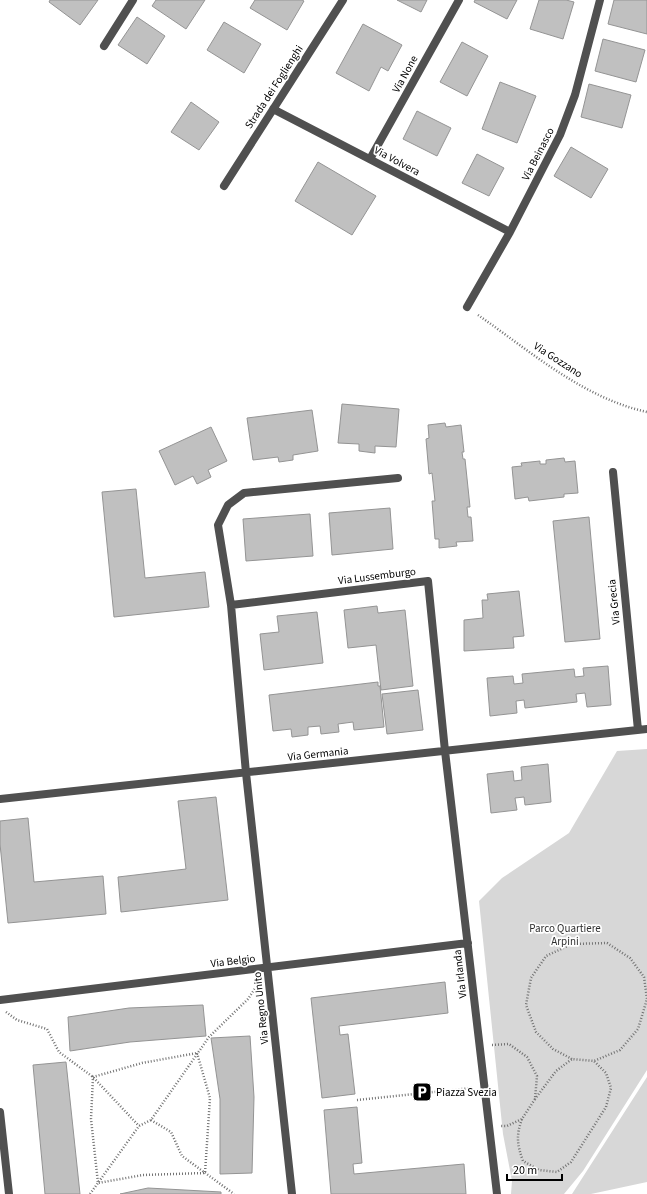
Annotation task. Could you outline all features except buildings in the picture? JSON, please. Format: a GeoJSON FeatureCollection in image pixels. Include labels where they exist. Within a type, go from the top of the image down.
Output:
{"type":"FeatureCollection","features":[{"type":"Feature","properties":{"kind":"street"},"geometry":{"type":"LineString","coordinates":[[104,46],[133,0]]}},
{"type":"Feature","properties":{"kind":"street","name":"Strada dei Foglienghi"},"geometry":{"type":"LineString","coordinates":[[224,186],[343,0]]}},
{"type":"Feature","properties":{"kind":"street","name":"Via None"},"geometry":{"type":"LineString","coordinates":[[370,159],[459,0]]}},
{"type":"Feature","properties":{"kind":"street","name":"Via Beinasco"},"geometry":{"type":"LineString","coordinates":[[467,307],[510,232],[560,135],[575,95],[600,0]]}},
{"type":"Feature","properties":{"kind":"street","name":"Via Volvera"},"geometry":{"type":"LineString","coordinates":[[273,109],[510,232]]}},
{"type":"Feature","properties":{"kind":"street","name":"Via Grecia"},"geometry":{"type":"LineString","coordinates":[[613,472],[638,730]]}},
{"type":"Feature","properties":{"kind":"street"},"geometry":{"type":"LineString","coordinates":[[246,773],[231,605],[218,525],[228,505],[244,493],[398,478]]}},
{"type":"Feature","properties":{"kind":"street","name":"Via Lussemburgo"},"geometry":{"type":"LineString","coordinates":[[231,605],[428,581],[445,751]]}},
{"type":"Feature","properties":{"kind":"street","name":"Via Germania"},"geometry":{"type":"LineString","coordinates":[[0,799],[647,729]]}},
{"type":"Feature","properties":{"kind":"street","name":"Via Irlanda"},"geometry":{"type":"LineString","coordinates":[[445,751],[497,1194]]}},
{"type":"Feature","properties":{"kind":"street","name":"Via Regno Unito"},"geometry":{"type":"LineString","coordinates":[[246,773],[292,1194]]}},
{"type":"Feature","properties":{"kind":"street","name":"Via Belgio"},"geometry":{"type":"LineString","coordinates":[[0,1000],[468,943]]}},
{"type":"Feature","properties":{"kind":"street"},"geometry":{"type":"LineString","coordinates":[[0,1112],[9,1194]]}},
{"type":"Feature","properties":{"kind":"path","name":"Via Gozzano"},"geometry":{"type":"LineString","coordinates":[[467,307],[552,368],[597,393],[647,412]]}},
{"type":"Feature","properties":{"kind":"path"},"geometry":{"type":"LineString","coordinates":[[606,943],[630,958],[644,977],[647,999],[638,1029],[620,1050],[594,1061],[572,1059],[553,1049],[536,1032],[526,1005],[531,978],[546,956],[572,944],[606,943]]}},
{"type":"Feature","properties":{"kind":"path"},"geometry":{"type":"LineString","coordinates":[[90,1194],[139,1126],[151,1120],[197,1053],[220,1024],[248,999],[268,968]]}},
{"type":"Feature","properties":{"kind":"path"},"geometry":{"type":"LineString","coordinates":[[0,1009],[17,1020],[47,1029],[60,1052],[92,1077],[139,1126]]}},
{"type":"Feature","properties":{"kind":"path"},"geometry":{"type":"LineString","coordinates":[[480,1047],[509,1044],[527,1057],[537,1076],[535,1099]]}},
{"type":"Feature","properties":{"kind":"path"},"geometry":{"type":"LineString","coordinates":[[92,1077],[142,1063],[197,1053]]}},
{"type":"Feature","properties":{"kind":"path"},"geometry":{"type":"LineString","coordinates":[[197,1053],[210,1098],[205,1173]]}},
{"type":"Feature","properties":{"kind":"path"},"geometry":{"type":"LineString","coordinates":[[572,1059],[556,1071],[522,1119],[517,1132],[518,1145],[523,1161],[539,1170],[557,1172],[571,1162],[606,1108],[611,1088],[606,1074],[594,1061]]}},
{"type":"Feature","properties":{"kind":"path"},"geometry":{"type":"LineString","coordinates":[[92,1077],[91,1119],[98,1183]]}},
{"type":"Feature","properties":{"kind":"path"},"geometry":{"type":"LineString","coordinates":[[357,1100],[484,1086]]}},
{"type":"Feature","properties":{"kind":"path"},"geometry":{"type":"LineString","coordinates":[[489,1128],[507,1126],[522,1119]]}},
{"type":"Feature","properties":{"kind":"path"},"geometry":{"type":"LineString","coordinates":[[151,1120],[171,1132],[182,1156],[234,1194]]}},
{"type":"Feature","properties":{"kind":"path"},"geometry":{"type":"LineString","coordinates":[[98,1183],[143,1175],[205,1173]]}},
{"type":"Feature","properties":{"kind":"green space","name":"Parco Quartiere Arpini"},"geometry":{"type":"Polygon","coordinates":[[[647,749],[647,1070],[583,1171],[564,1194],[511,1194],[512,1181],[503,1134],[479,901],[502,878],[569,833],[617,751],[647,749]]]}},
{"type":"Feature","properties":{"kind":"green space"},"geometry":{"type":"Polygon","coordinates":[[[647,1077],[647,1182],[591,1194],[572,1194],[647,1077]]]}},
{"type":"Feature","properties":{"kind":"place","name":"Piazza Svezia"},"geometry":{"type":"Point","coordinates":[422,1092]}}]}
